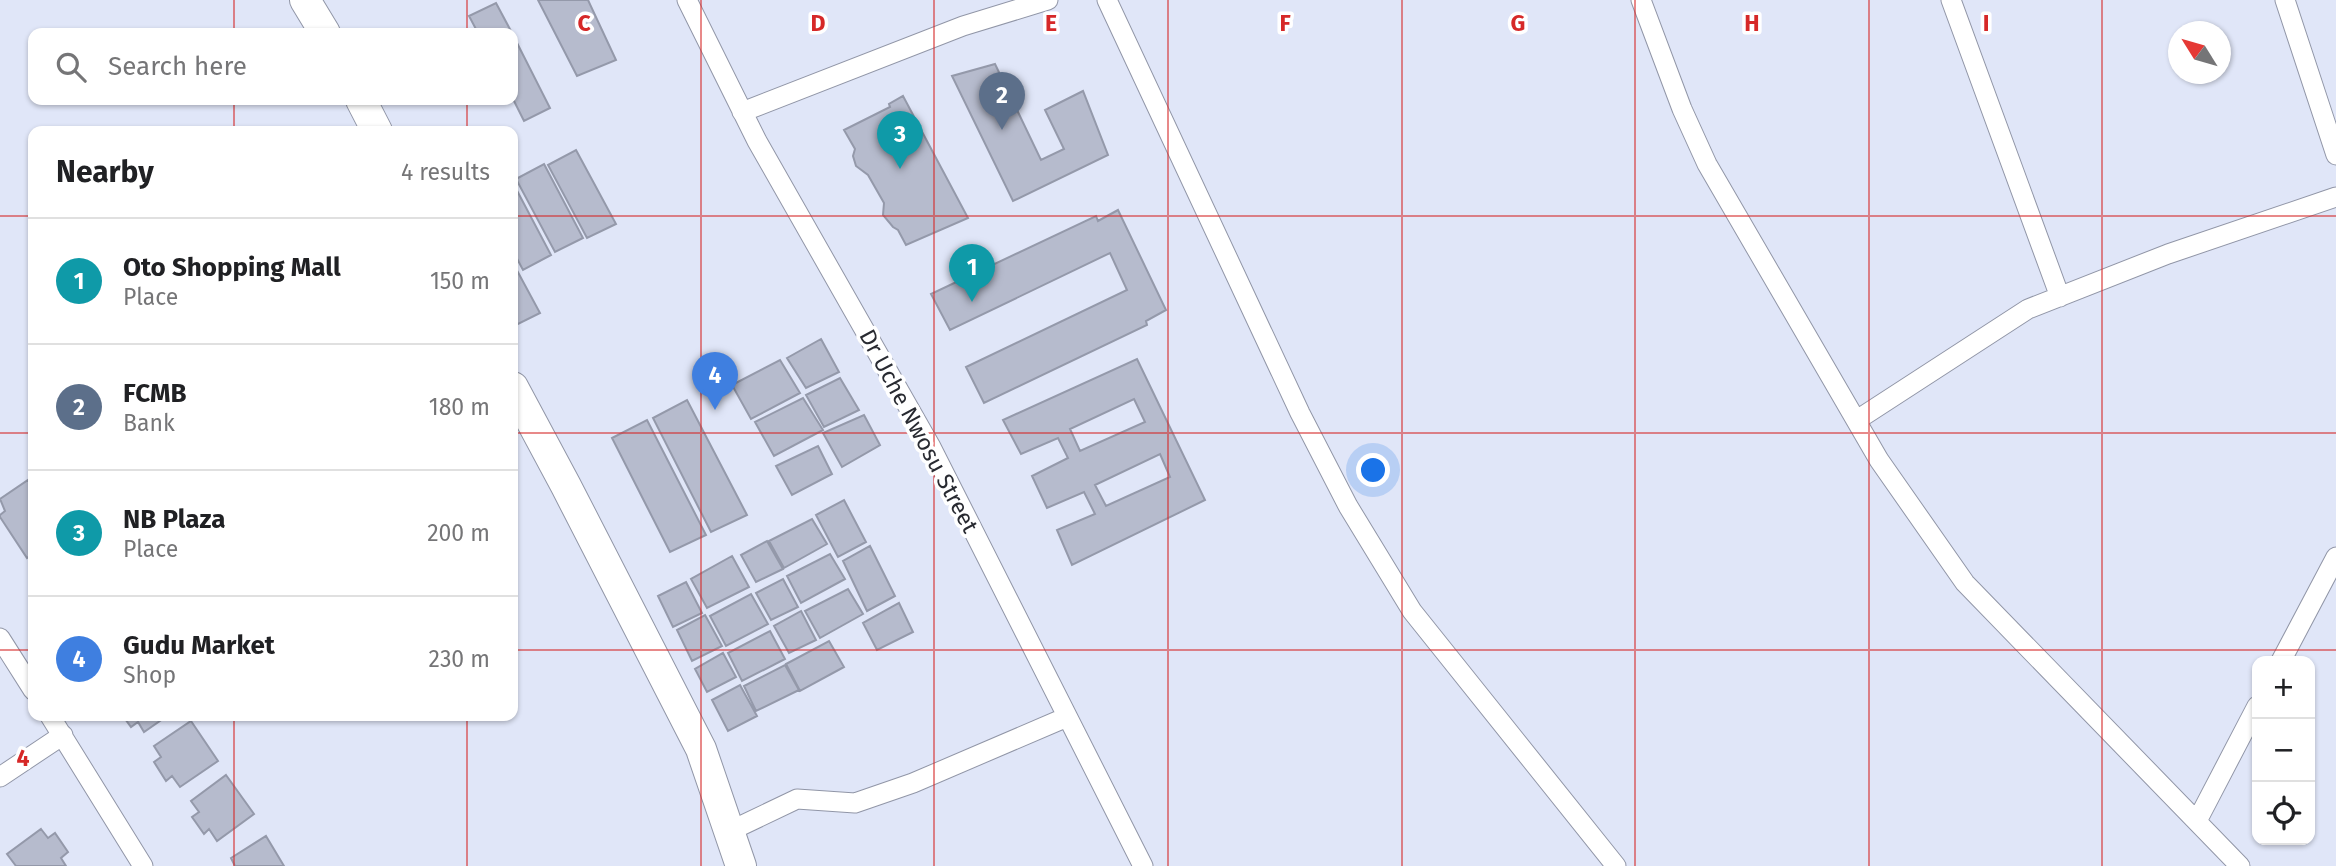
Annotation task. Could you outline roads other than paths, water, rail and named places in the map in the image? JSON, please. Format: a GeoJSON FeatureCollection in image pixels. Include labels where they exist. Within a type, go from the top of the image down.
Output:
{"type":"FeatureCollection","features":[{"type":"Feature","properties":{"kind":"main road"},"geometry":{"type":"LineString","coordinates":[[305,0],[322,28]]}},
{"type":"Feature","properties":{"kind":"main road"},"geometry":{"type":"LineString","coordinates":[[364,105],[374,126]]}},
{"type":"Feature","properties":{"kind":"main road"},"geometry":{"type":"LineString","coordinates":[[518,396],[701,749],[741,866]]}},
{"type":"Feature","properties":{"kind":"street","name":"Dr Uche Nwosu Street"},"geometry":{"type":"LineString","coordinates":[[687,0],[742,112],[931,447],[1143,866]]}},
{"type":"Feature","properties":{"kind":"street"},"geometry":{"type":"LineString","coordinates":[[742,112],[962,26],[1048,0]]}},
{"type":"Feature","properties":{"kind":"street"},"geometry":{"type":"LineString","coordinates":[[1107,0],[1300,413],[1348,506],[1412,611],[1616,866]]}},
{"type":"Feature","properties":{"kind":"street"},"geometry":{"type":"LineString","coordinates":[[1642,0],[1682,109],[1707,164],[1879,460],[1965,583],[2241,866]]}},
{"type":"Feature","properties":{"kind":"street"},"geometry":{"type":"LineString","coordinates":[[1951,0],[2060,297]]}},
{"type":"Feature","properties":{"kind":"street"},"geometry":{"type":"LineString","coordinates":[[2285,0],[2336,155]]}},
{"type":"Feature","properties":{"kind":"street"},"geometry":{"type":"LineString","coordinates":[[1857,420],[2028,309],[2168,254],[2336,197]]}},
{"type":"Feature","properties":{"kind":"street"},"geometry":{"type":"LineString","coordinates":[[2284,656],[2336,557]]}},
{"type":"Feature","properties":{"kind":"street"},"geometry":{"type":"LineString","coordinates":[[0,638],[28,682]]}},
{"type":"Feature","properties":{"kind":"street"},"geometry":{"type":"LineString","coordinates":[[2197,821],[2252,716]]}},
{"type":"Feature","properties":{"kind":"street"},"geometry":{"type":"LineString","coordinates":[[730,831],[797,799],[855,803],[913,783],[1067,717]]}},
{"type":"Feature","properties":{"kind":"street"},"geometry":{"type":"LineString","coordinates":[[53,721],[143,866]]}},
{"type":"Feature","properties":{"kind":"street"},"geometry":{"type":"LineString","coordinates":[[0,777],[63,735]]}},
{"type":"Feature","properties":{"kind":"place","name":"FCMB"},"geometry":{"type":"Point","coordinates":[1002,130]}},
{"type":"Feature","properties":{"kind":"place","name":"NB Plaza"},"geometry":{"type":"Point","coordinates":[900,169]}},
{"type":"Feature","properties":{"kind":"place","name":"Oto Shopping Mall"},"geometry":{"type":"Point","coordinates":[972,302]}},
{"type":"Feature","properties":{"kind":"place","name":"Gudu Market"},"geometry":{"type":"Point","coordinates":[715,410]}}]}
